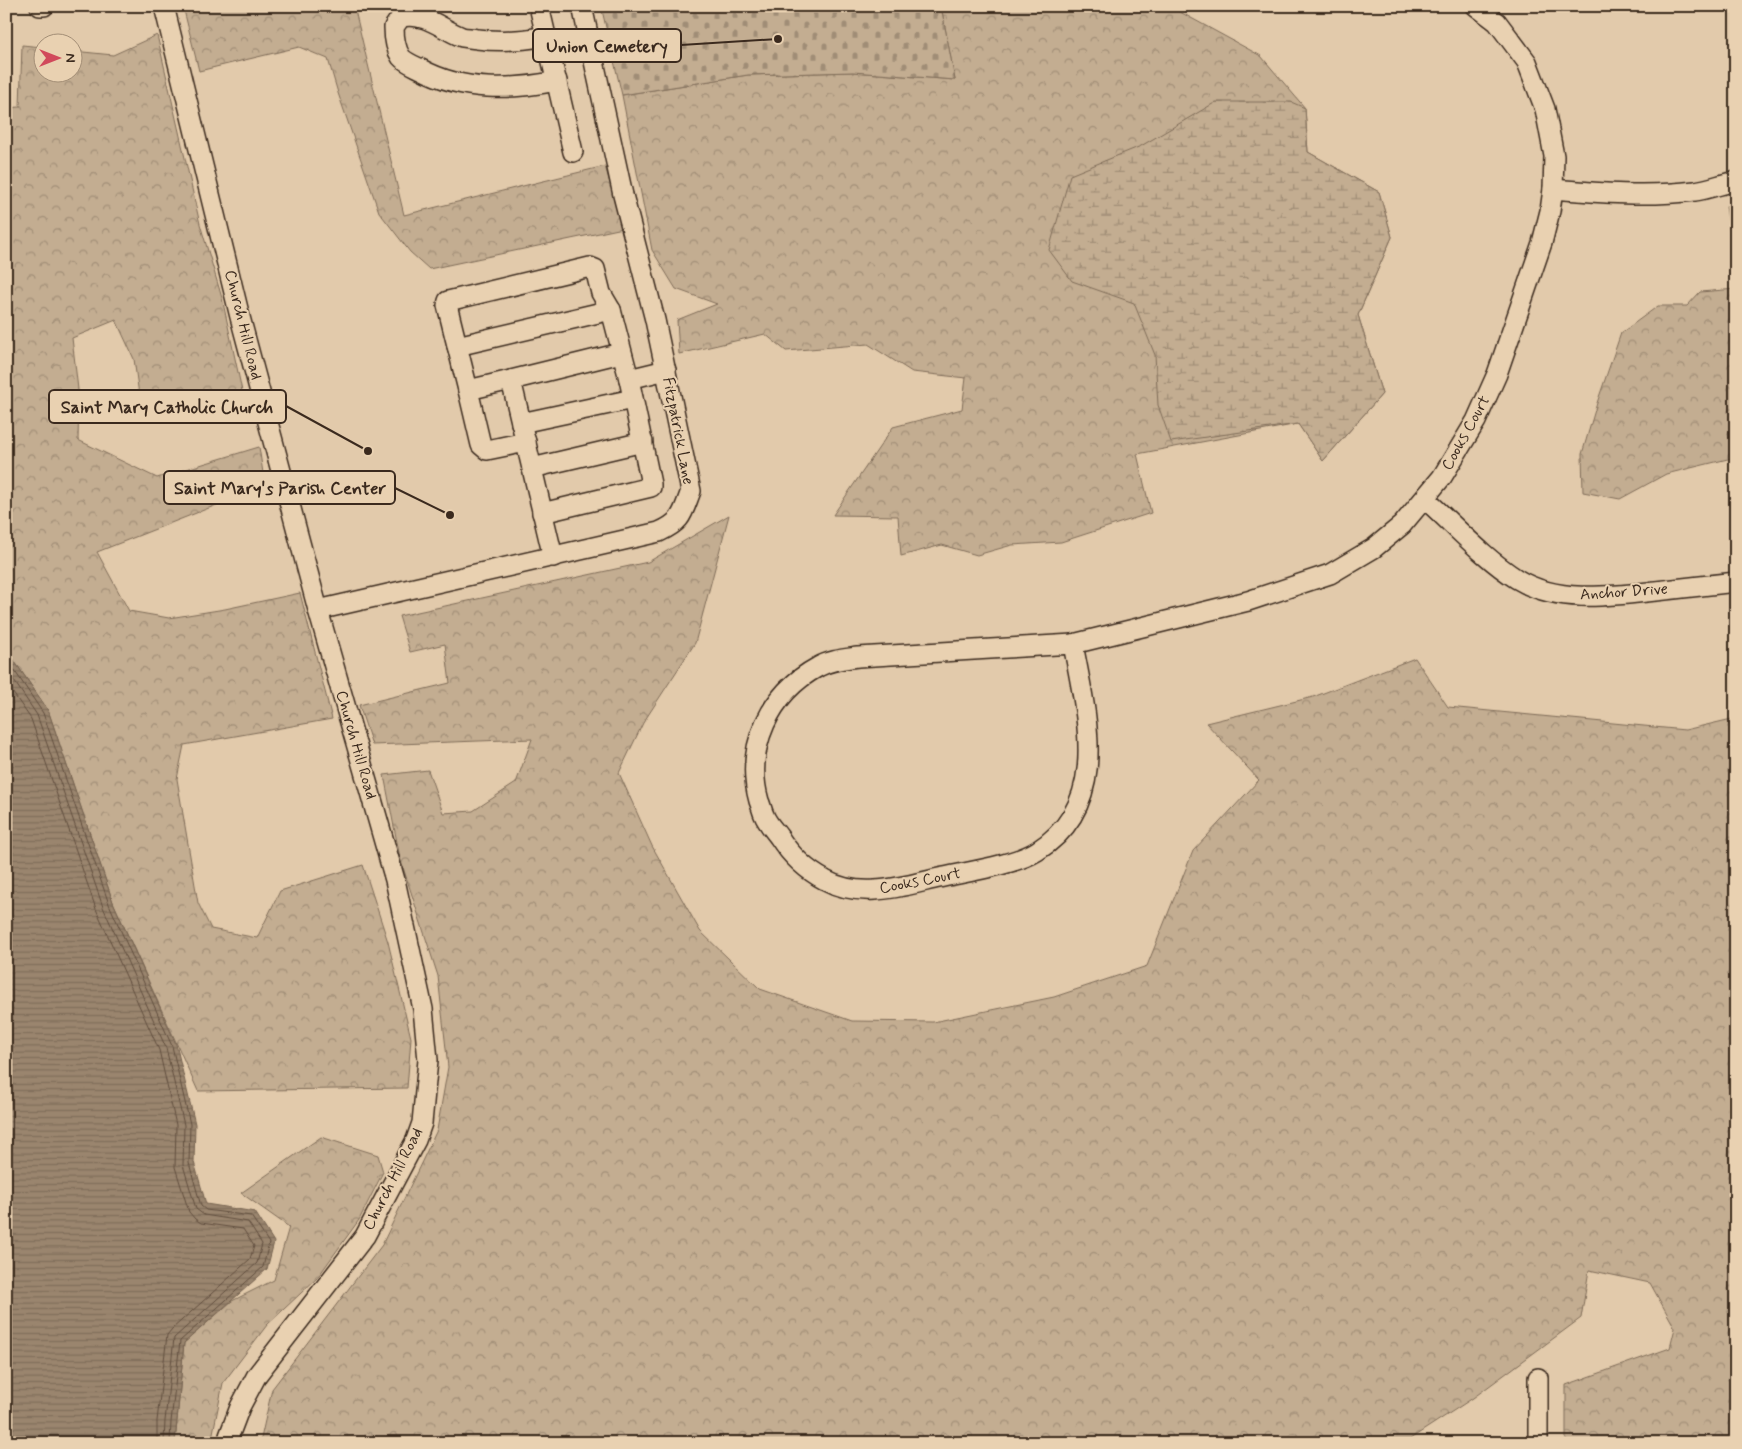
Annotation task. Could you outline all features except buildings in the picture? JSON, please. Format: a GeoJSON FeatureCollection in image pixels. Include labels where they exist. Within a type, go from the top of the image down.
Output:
{"type":"FeatureCollection","features":[{"type":"Feature","properties":{"kind":"street","name":"Church Hill Road"},"geometry":{"type":"LineString","coordinates":[[164,6],[240,317],[318,610],[395,880],[423,1009],[428,1060],[422,1123],[416,1140],[365,1236],[257,1374],[240,1407],[229,1443]]}},
{"type":"Feature","properties":{"kind":"street"},"geometry":{"type":"LineString","coordinates":[[539,6],[573,152]]}},
{"type":"Feature","properties":{"kind":"street","name":"Fitzpatrick Lane"},"geometry":{"type":"LineString","coordinates":[[318,610],[659,532],[669,528],[681,518],[691,491],[655,320],[623,195],[582,6]]}},
{"type":"Feature","properties":{"kind":"street","name":"Cooks Court"},"geometry":{"type":"LineString","coordinates":[[1073,644],[1086,714],[1088,771],[1083,795],[1075,814],[1063,829],[1037,851],[1014,861],[884,890],[851,889],[826,881],[802,864],[789,852],[764,815],[756,790],[754,767],[763,726],[774,706],[790,687],[818,667],[834,661],[858,657],[1073,644],[1248,602],[1330,574],[1381,542],[1402,525],[1425,499],[1442,477],[1476,421],[1497,374],[1542,243],[1553,189],[1554,156],[1545,109],[1526,62],[1497,22],[1476,6]]}},
{"type":"Feature","properties":{"kind":"street"},"geometry":{"type":"LineString","coordinates":[[546,36],[519,41],[495,41],[463,37],[414,15],[401,17],[394,27],[395,46],[402,58],[434,76],[469,86],[496,88],[531,86],[557,81]]}},
{"type":"Feature","properties":{"kind":"street"},"geometry":{"type":"LineString","coordinates":[[1553,189],[1607,194],[1653,194],[1696,191],[1736,181]]}},
{"type":"Feature","properties":{"kind":"street"},"geometry":{"type":"LineString","coordinates":[[526,442],[493,450],[487,450],[481,445],[447,305],[448,301],[590,266],[594,269],[601,294],[612,310],[652,484],[651,487],[542,513]]}},
{"type":"Feature","properties":{"kind":"street"},"geometry":{"type":"LineString","coordinates":[[457,346],[612,310]]}},
{"type":"Feature","properties":{"kind":"street"},"geometry":{"type":"LineString","coordinates":[[468,390],[622,353]]}},
{"type":"Feature","properties":{"kind":"street"},"geometry":{"type":"LineString","coordinates":[[629,379],[666,370]]}},
{"type":"Feature","properties":{"kind":"street"},"geometry":{"type":"LineString","coordinates":[[511,380],[553,557]]}},
{"type":"Feature","properties":{"kind":"street"},"geometry":{"type":"LineString","coordinates":[[521,423],[633,398]]}},
{"type":"Feature","properties":{"kind":"street"},"geometry":{"type":"LineString","coordinates":[[532,468],[643,442]]}},
{"type":"Feature","properties":{"kind":"street","name":"Anchor Drive"},"geometry":{"type":"LineString","coordinates":[[1425,499],[1488,556],[1518,580],[1540,589],[1577,597],[1607,597],[1736,582]]}},
{"type":"Feature","properties":{"kind":"street"},"geometry":{"type":"LineString","coordinates":[[1538,1378],[1538,1443]]}},
{"type":"Feature","properties":{"kind":"green space"},"geometry":{"type":"Polygon","coordinates":[[[183,6],[354,6],[404,215],[605,166],[623,228],[429,269],[410,252],[379,212],[328,59],[299,47],[199,71],[183,6]]]}},
{"type":"Feature","properties":{"kind":"green space"},"geometry":{"type":"Polygon","coordinates":[[[601,6],[941,6],[955,80],[853,72],[748,75],[622,95],[601,6]]]}},
{"type":"Feature","properties":{"kind":"green space"},"geometry":{"type":"Polygon","coordinates":[[[941,6],[1169,6],[1261,56],[1305,108],[1308,152],[1379,192],[1392,237],[1358,315],[1382,394],[1323,461],[1298,424],[1137,454],[1151,513],[1061,542],[1012,545],[977,555],[942,545],[901,556],[898,516],[833,515],[893,427],[962,409],[966,378],[912,372],[868,344],[786,351],[765,334],[679,354],[677,320],[717,304],[676,289],[652,250],[622,95],[748,75],[853,72],[955,80],[941,6]]]}},
{"type":"Feature","properties":{"kind":"green space"},"geometry":{"type":"Polygon","coordinates":[[[157,35],[200,224],[222,298],[242,391],[188,424],[186,398],[140,402],[134,359],[116,320],[72,338],[79,398],[78,440],[157,478],[259,447],[265,486],[97,552],[129,611],[169,618],[225,609],[300,593],[332,719],[184,745],[177,779],[198,903],[211,929],[257,938],[280,891],[363,865],[388,942],[411,1038],[407,1088],[198,1091],[113,902],[48,710],[6,649],[6,108],[20,107],[22,45],[32,46],[32,82],[82,82],[82,52],[113,55],[157,35]]]}},
{"type":"Feature","properties":{"kind":"green space"},"geometry":{"type":"Polygon","coordinates":[[[1216,102],[1291,102],[1305,108],[1308,152],[1379,192],[1392,237],[1358,315],[1382,394],[1323,461],[1298,424],[1171,442],[1158,405],[1155,355],[1134,303],[1072,281],[1049,250],[1070,175],[1141,146],[1216,102]]]}},
{"type":"Feature","properties":{"kind":"green space"},"geometry":{"type":"Polygon","coordinates":[[[1736,200],[1736,277],[1726,206],[1736,200]]]}},
{"type":"Feature","properties":{"kind":"green space"},"geometry":{"type":"Polygon","coordinates":[[[1736,289],[1736,457],[1666,474],[1620,499],[1583,492],[1582,454],[1621,333],[1658,306],[1687,306],[1700,292],[1736,289]]]}},
{"type":"Feature","properties":{"kind":"green space"},"geometry":{"type":"Polygon","coordinates":[[[729,515],[695,643],[643,723],[619,773],[652,846],[700,931],[760,989],[852,1021],[933,1022],[1054,997],[1147,966],[1193,851],[1259,780],[1206,723],[1313,697],[1415,658],[1448,707],[1685,730],[1736,718],[1736,1443],[1566,1443],[1566,1385],[1670,1348],[1675,1328],[1650,1283],[1589,1270],[1581,1318],[1473,1398],[1410,1439],[1327,1439],[1315,1443],[260,1443],[272,1389],[382,1245],[437,1130],[448,1067],[438,976],[400,858],[384,775],[428,770],[443,813],[473,811],[516,783],[532,739],[372,745],[359,705],[450,683],[445,644],[410,652],[399,616],[648,562],[729,515]]]}},
{"type":"Feature","properties":{"kind":"green space"},"geometry":{"type":"Polygon","coordinates":[[[321,1137],[378,1155],[383,1172],[359,1220],[317,1278],[267,1325],[223,1383],[211,1443],[175,1443],[184,1343],[232,1301],[274,1280],[289,1227],[241,1193],[321,1137]]]}},
{"type":"Feature","properties":{"kind":"water"},"geometry":{"type":"Polygon","coordinates":[[[6,649],[48,710],[113,902],[176,1044],[195,1124],[194,1162],[206,1204],[255,1212],[274,1242],[267,1269],[184,1343],[175,1443],[6,1443],[6,649]]]}},
{"type":"Feature","properties":{"kind":"place","name":"Union Cemetery"},"geometry":{"type":"Point","coordinates":[778,39]}},
{"type":"Feature","properties":{"kind":"place","name":"Saint Mary Catholic Church"},"geometry":{"type":"Point","coordinates":[368,451]}},
{"type":"Feature","properties":{"kind":"place","name":"Saint Mary's Parish Center"},"geometry":{"type":"Point","coordinates":[450,515]}}]}
